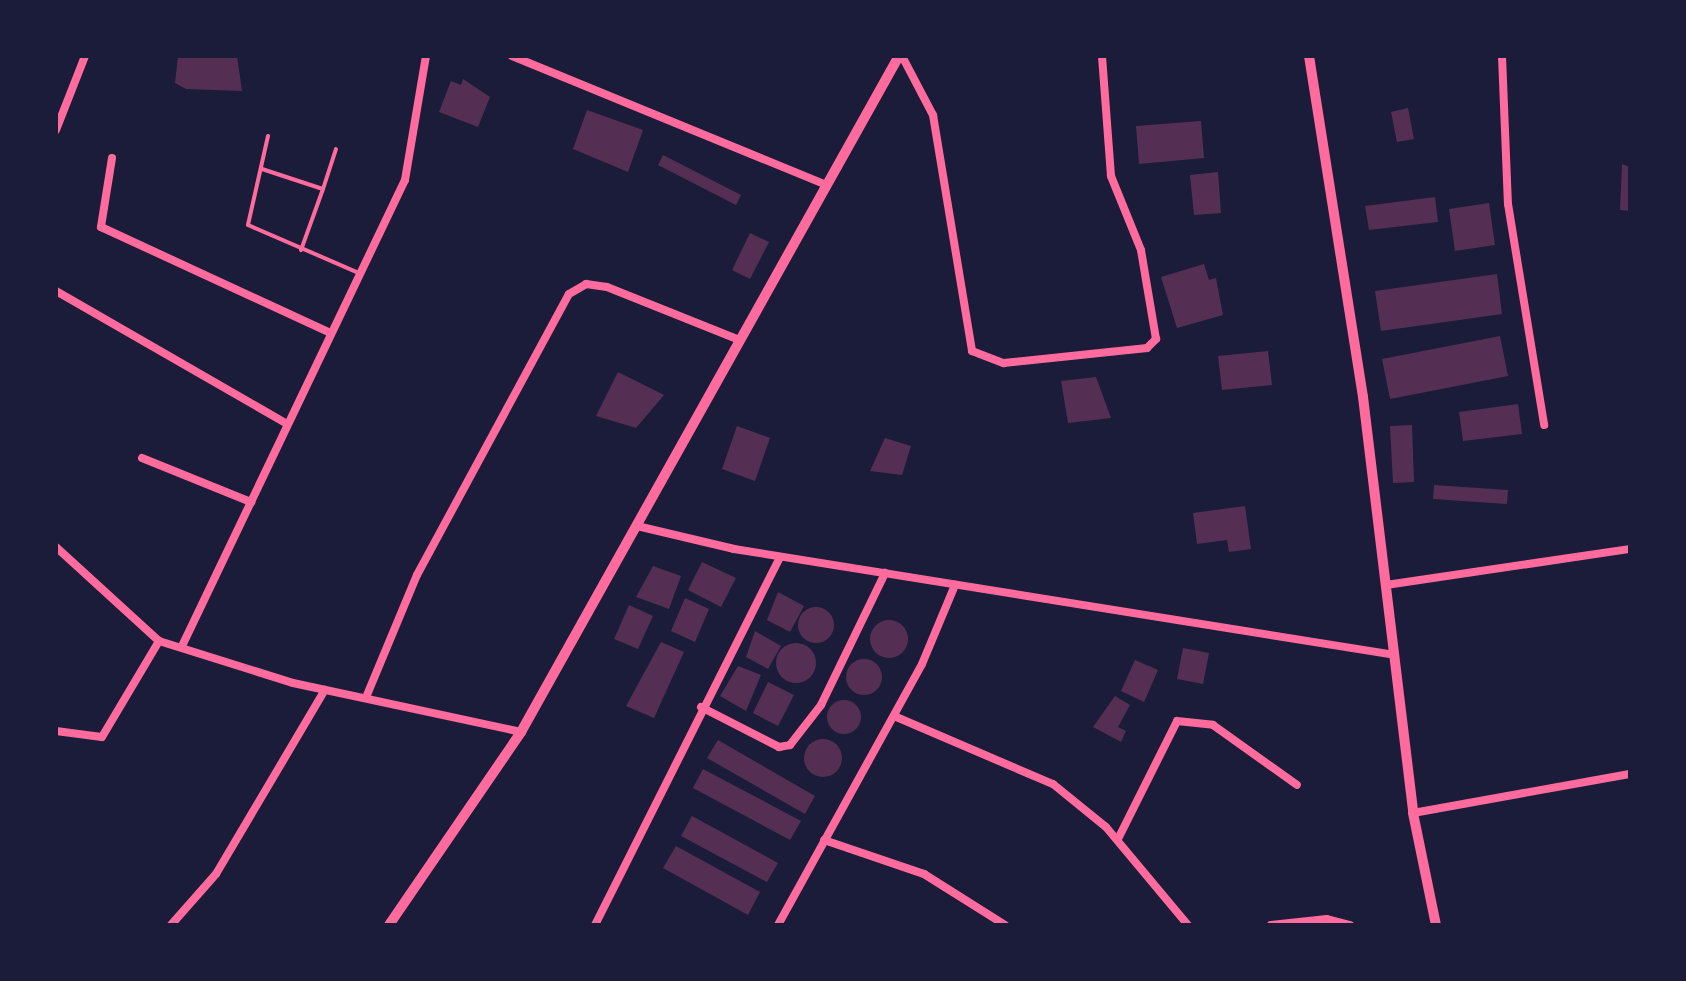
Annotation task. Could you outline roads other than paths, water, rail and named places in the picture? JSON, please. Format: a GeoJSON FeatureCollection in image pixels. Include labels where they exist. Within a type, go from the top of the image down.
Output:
{"type":"FeatureCollection","features":[{"type":"Feature","properties":{"kind":"street"},"geometry":{"type":"LineString","coordinates":[[56,130],[85,56]]}},
{"type":"Feature","properties":{"kind":"street"},"geometry":{"type":"LineString","coordinates":[[183,644],[405,180],[426,56]]}},
{"type":"Feature","properties":{"kind":"street"},"geometry":{"type":"LineString","coordinates":[[512,56],[826,185]]}},
{"type":"Feature","properties":{"kind":"street"},"geometry":{"type":"LineString","coordinates":[[389,925],[521,732],[637,526],[737,339],[901,56]]}},
{"type":"Feature","properties":{"kind":"street"},"geometry":{"type":"LineString","coordinates":[[901,56],[933,115],[972,351],[1004,363],[1147,348],[1156,339],[1141,250],[1111,176],[1102,56]]}},
{"type":"Feature","properties":{"kind":"street"},"geometry":{"type":"LineString","coordinates":[[1309,56],[1386,585],[1413,813],[1436,925]]}},
{"type":"Feature","properties":{"kind":"street"},"geometry":{"type":"LineString","coordinates":[[1502,56],[1508,204],[1544,425]]}},
{"type":"Feature","properties":{"kind":"street"},"geometry":{"type":"LineString","coordinates":[[112,158],[101,227],[330,333]]}},
{"type":"Feature","properties":{"kind":"street"},"geometry":{"type":"LineString","coordinates":[[367,695],[417,575],[569,294],[586,284],[607,287],[737,339]]}},
{"type":"Feature","properties":{"kind":"street"},"geometry":{"type":"LineString","coordinates":[[56,291],[287,424]]}},
{"type":"Feature","properties":{"kind":"street"},"geometry":{"type":"LineString","coordinates":[[142,458],[251,502]]}},
{"type":"Feature","properties":{"kind":"street"},"geometry":{"type":"LineString","coordinates":[[637,526],[780,557],[1395,655]]}},
{"type":"Feature","properties":{"kind":"street"},"geometry":{"type":"LineString","coordinates":[[56,547],[159,641],[183,644],[325,690],[367,695],[521,732]]}},
{"type":"Feature","properties":{"kind":"street"},"geometry":{"type":"LineString","coordinates":[[1386,585],[1630,549]]}},
{"type":"Feature","properties":{"kind":"street"},"geometry":{"type":"LineString","coordinates":[[595,925],[672,780],[701,707],[780,557]]}},
{"type":"Feature","properties":{"kind":"street"},"geometry":{"type":"LineString","coordinates":[[701,707],[779,747],[790,745],[821,705],[885,573]]}},
{"type":"Feature","properties":{"kind":"street"},"geometry":{"type":"LineString","coordinates":[[778,925],[894,716],[955,585]]}},
{"type":"Feature","properties":{"kind":"street"},"geometry":{"type":"LineString","coordinates":[[56,731],[102,737],[159,641]]}},
{"type":"Feature","properties":{"kind":"street"},"geometry":{"type":"LineString","coordinates":[[171,925],[216,874],[325,690]]}},
{"type":"Feature","properties":{"kind":"street"},"geometry":{"type":"LineString","coordinates":[[894,716],[1053,784],[1118,839],[1188,925]]}},
{"type":"Feature","properties":{"kind":"street"},"geometry":{"type":"LineString","coordinates":[[1118,839],[1177,721],[1213,725],[1297,785]]}},
{"type":"Feature","properties":{"kind":"street"},"geometry":{"type":"LineString","coordinates":[[1413,813],[1630,774]]}},
{"type":"Feature","properties":{"kind":"street"},"geometry":{"type":"LineString","coordinates":[[824,840],[924,874],[1005,925]]}},
{"type":"Feature","properties":{"kind":"street"},"geometry":{"type":"LineString","coordinates":[[1271,925],[1327,919],[1350,925]]}},
{"type":"Feature","properties":{"kind":"lane"},"geometry":{"type":"LineString","coordinates":[[268,136],[248,225],[361,274]]}},
{"type":"Feature","properties":{"kind":"lane"},"geometry":{"type":"LineString","coordinates":[[301,250],[336,149]]}},
{"type":"Feature","properties":{"kind":"lane"},"geometry":{"type":"LineString","coordinates":[[262,169],[323,189]]}}]}
